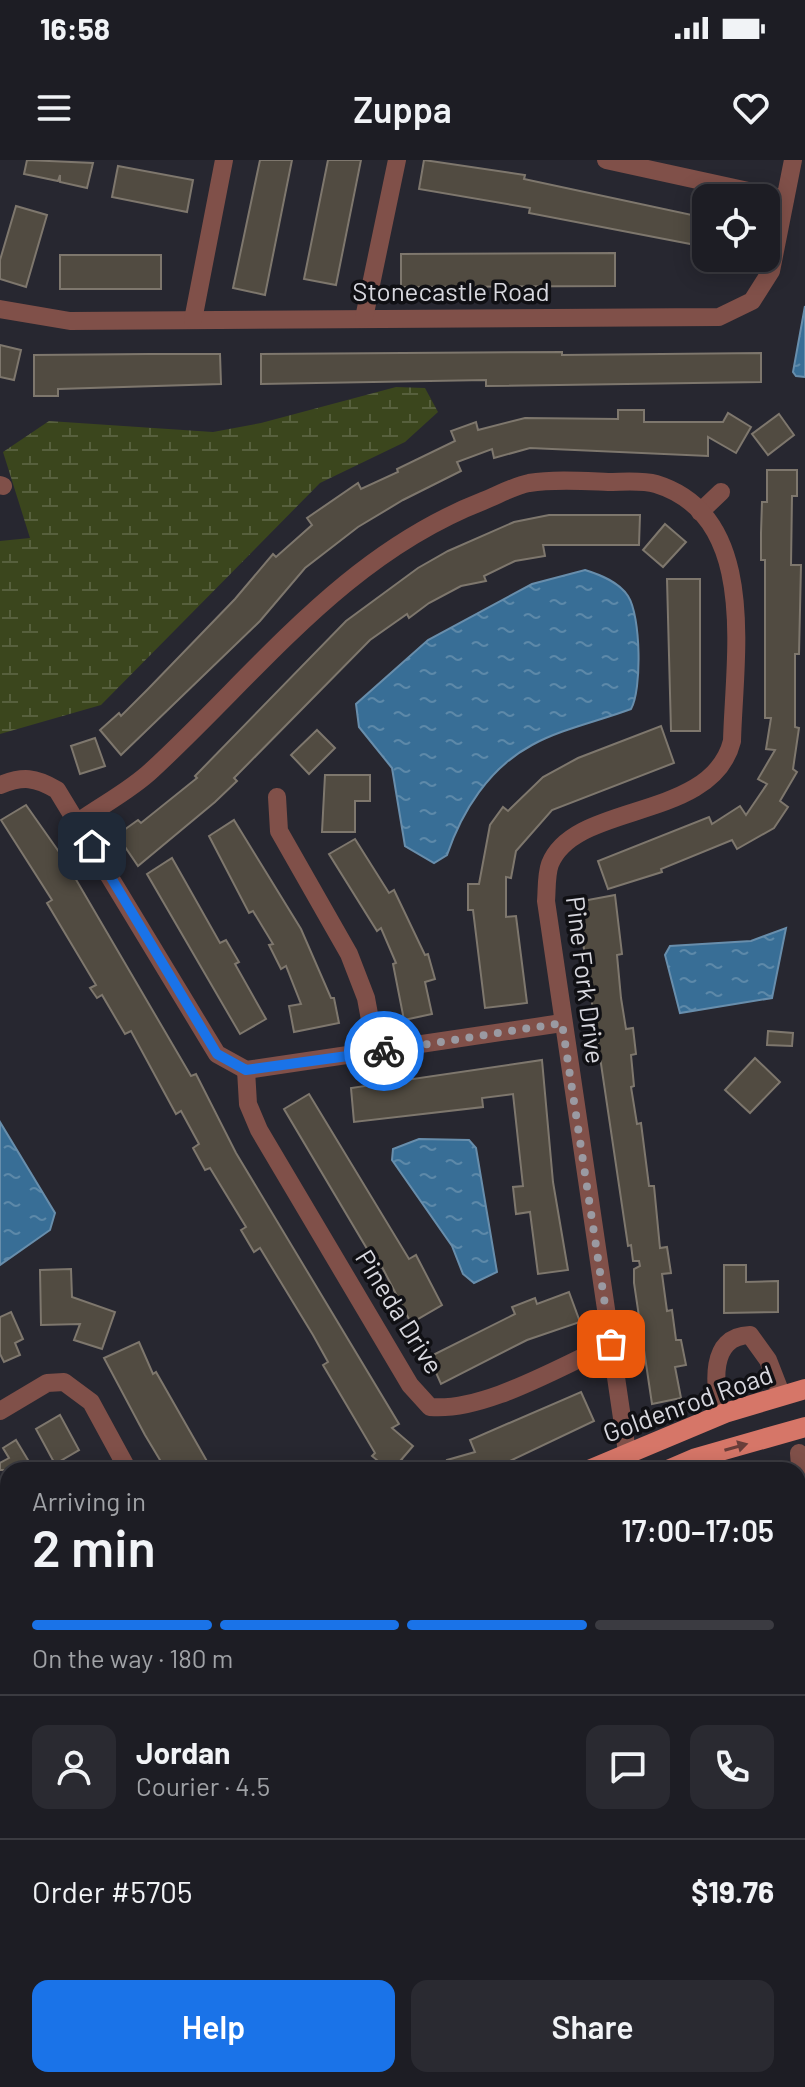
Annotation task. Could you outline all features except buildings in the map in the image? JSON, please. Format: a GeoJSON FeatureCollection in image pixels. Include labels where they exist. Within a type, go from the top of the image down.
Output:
{"type":"FeatureCollection","features":[{"type":"Feature","properties":{"kind":"main road","name":"Goldenrod Road"},"geometry":{"type":"LineString","coordinates":[[606,1462],[720,1415],[805,1389]]}},
{"type":"Feature","properties":{"kind":"main road","name":"Goldenrod Road"},"geometry":{"type":"LineString","coordinates":[[687,1462],[799,1429]]}},
{"type":"Feature","properties":{"kind":"street"},"geometry":{"type":"LineString","coordinates":[[193,320],[224,160]]}},
{"type":"Feature","properties":{"kind":"street"},"geometry":{"type":"LineString","coordinates":[[364,318],[397,160]]}},
{"type":"Feature","properties":{"kind":"street"},"geometry":{"type":"LineString","coordinates":[[606,160],[785,199]]}},
{"type":"Feature","properties":{"kind":"street","name":"Stonecastle Road"},"geometry":{"type":"LineString","coordinates":[[0,309],[70,321],[719,317],[752,301],[771,271],[793,160]]}},
{"type":"Feature","properties":{"kind":"street","name":"Pine Fork Drive"},"geometry":{"type":"LineString","coordinates":[[78,822],[150,772],[327,595],[400,541],[456,511],[528,483],[585,481],[653,483],[682,495],[700,512],[726,549],[734,586],[732,741],[728,759],[705,783],[596,826],[570,842],[550,863],[546,901],[627,1452]]}},
{"type":"Feature","properties":{"kind":"street"},"geometry":{"type":"LineString","coordinates":[[700,512],[721,492]]}},
{"type":"Feature","properties":{"kind":"street"},"geometry":{"type":"LineString","coordinates":[[0,785],[22,776],[40,780],[57,790],[217,1054],[246,1070],[562,1023]]}},
{"type":"Feature","properties":{"kind":"street"},"geometry":{"type":"LineString","coordinates":[[277,797],[279,831],[349,954],[366,998],[376,1052]]}},
{"type":"Feature","properties":{"kind":"street","name":"Pineda Drive"},"geometry":{"type":"LineString","coordinates":[[246,1070],[248,1104],[259,1130],[410,1385],[430,1407],[453,1409],[487,1398],[611,1344]]}},
{"type":"Feature","properties":{"kind":"street"},"geometry":{"type":"LineString","coordinates":[[720,1415],[716,1382],[720,1355],[726,1344],[737,1335],[750,1335],[759,1344],[782,1396]]}},
{"type":"Feature","properties":{"kind":"street"},"geometry":{"type":"LineString","coordinates":[[0,1411],[47,1383],[64,1382],[91,1402],[124,1462]]}},
{"type":"Feature","properties":{"kind":"street"},"geometry":{"type":"LineString","coordinates":[[795,1462],[799,1429]]}},
{"type":"Feature","properties":{"kind":"green space"},"geometry":{"type":"Polygon","coordinates":[[[396,387],[425,388],[438,412],[405,442],[320,483],[101,705],[0,734],[0,541],[30,538],[3,452],[49,421],[213,432],[261,423],[396,387]]]}},
{"type":"Feature","properties":{"kind":"water"},"geometry":{"type":"Polygon","coordinates":[[[805,306],[805,377],[796,376],[793,372],[805,306]]]}},
{"type":"Feature","properties":{"kind":"water"},"geometry":{"type":"Polygon","coordinates":[[[585,570],[615,583],[628,596],[632,606],[638,636],[638,670],[631,709],[555,734],[517,755],[479,792],[461,822],[447,855],[434,863],[405,846],[392,768],[359,727],[356,704],[428,640],[532,584],[585,570]]]}},
{"type":"Feature","properties":{"kind":"water"},"geometry":{"type":"Polygon","coordinates":[[[786,928],[772,998],[680,1013],[665,955],[670,946],[751,941],[786,928]]]}},
{"type":"Feature","properties":{"kind":"water"},"geometry":{"type":"Polygon","coordinates":[[[0,1122],[55,1213],[50,1230],[0,1265],[0,1122]]]}},
{"type":"Feature","properties":{"kind":"water"},"geometry":{"type":"Polygon","coordinates":[[[419,1139],[469,1140],[476,1148],[497,1272],[474,1283],[463,1274],[452,1246],[392,1160],[393,1149],[419,1139]]]}},
{"type":"Feature","properties":{"kind":"way so far"},"geometry":{"type":"LineString","coordinates":[[384,1051],[562,1023],[611,1344]]}},
{"type":"Feature","properties":{"kind":"route"},"geometry":{"type":"LineString","coordinates":[[92,846],[217,1054],[246,1070],[384,1051]]}}]}
